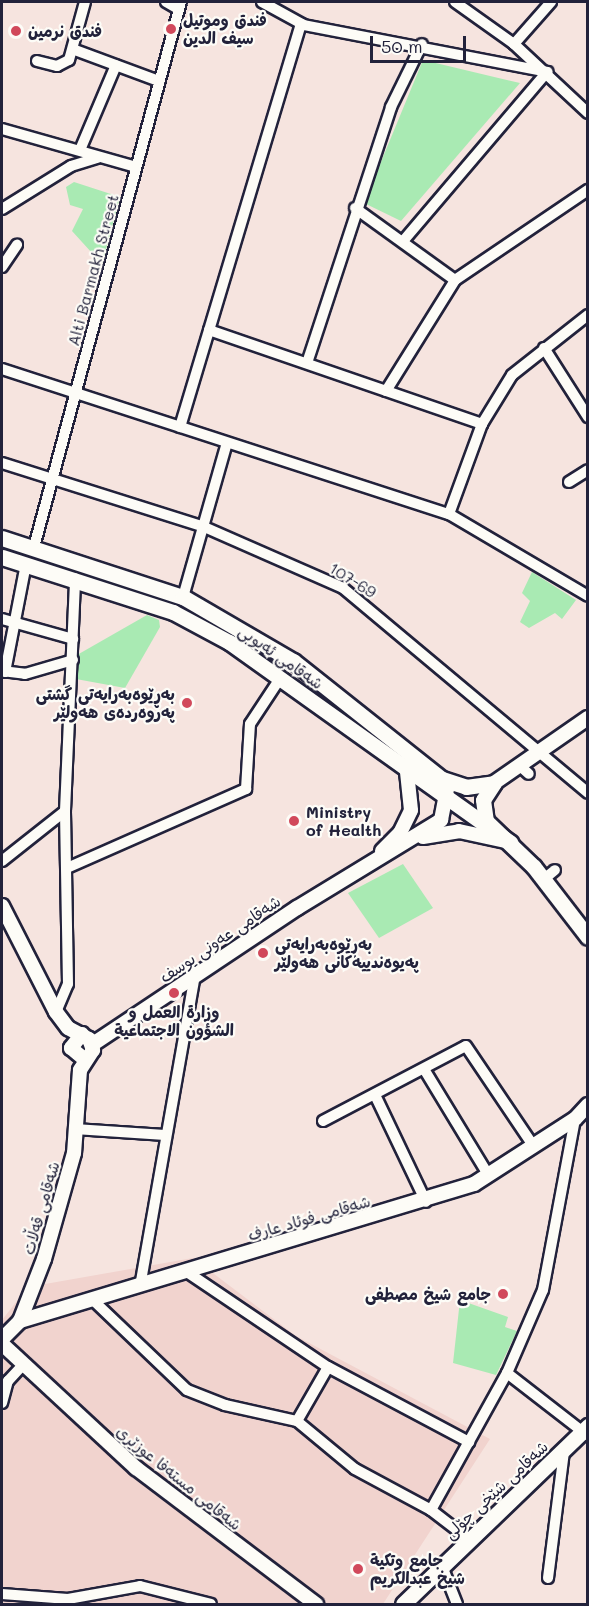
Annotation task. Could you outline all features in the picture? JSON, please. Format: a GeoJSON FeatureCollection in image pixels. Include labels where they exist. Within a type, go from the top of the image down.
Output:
{"type":"FeatureCollection","features":[{"type":"Feature","properties":{"kind":"main road","name":"شەقامی ئەیوبی"},"geometry":{"type":"LineString","coordinates":[[2,538],[183,597],[293,661],[440,777],[466,787],[494,783]]}},
{"type":"Feature","properties":{"kind":"main road","name":"شەقامی ئەیوبی"},"geometry":{"type":"LineString","coordinates":[[2,557],[75,578],[173,612],[281,677],[448,803],[511,843]]}},
{"type":"Feature","properties":{"kind":"main road"},"geometry":{"type":"LineString","coordinates":[[588,718],[537,752],[524,769],[494,783],[482,813],[511,843],[549,875],[583,920],[588,937]]}},
{"type":"Feature","properties":{"kind":"main road","name":"شەقامی عەونی یوسف"},"geometry":{"type":"LineString","coordinates":[[366,864],[407,822],[413,797],[407,771]]}},
{"type":"Feature","properties":{"kind":"main road"},"geometry":{"type":"LineString","coordinates":[[440,777],[448,803]]}},
{"type":"Feature","properties":{"kind":"main road","name":"شەقامی عەونی یوسف"},"geometry":{"type":"LineString","coordinates":[[87,1039],[195,976],[366,864],[415,839],[441,820],[448,803]]}},
{"type":"Feature","properties":{"kind":"main road","name":"شەقامی عەونی یوسف"},"geometry":{"type":"LineString","coordinates":[[415,839],[459,831],[511,843]]}},
{"type":"Feature","properties":{"kind":"main road","name":"شەقامی قەڵات"},"geometry":{"type":"LineString","coordinates":[[2,906],[56,1012],[68,1028],[76,1054],[79,1076],[76,1129],[44,1259],[20,1320],[2,1342]]}},
{"type":"Feature","properties":{"kind":"main road","name":"شەقامی قەڵات"},"geometry":{"type":"LineString","coordinates":[[68,1028],[87,1039]]}},
{"type":"Feature","properties":{"kind":"main road","name":"شەقامی قەڵات"},"geometry":{"type":"LineString","coordinates":[[76,1054],[87,1039]]}},
{"type":"Feature","properties":{"kind":"main road","name":"شەقامی قەڵات"},"geometry":{"type":"LineString","coordinates":[[76,1054],[87,1039]]}},
{"type":"Feature","properties":{"kind":"main road","name":"شەقامی فوئاد عارف"},"geometry":{"type":"LineString","coordinates":[[20,1320],[141,1281],[426,1202],[489,1176],[574,1119],[588,1105]]}},
{"type":"Feature","properties":{"kind":"main road","name":"شەقامی مستەفا عوزێری"},"geometry":{"type":"LineString","coordinates":[[2,1342],[136,1468],[316,1605]]}},
{"type":"Feature","properties":{"kind":"main road","name":"شەقامی شێخی چۆلی"},"geometry":{"type":"LineString","coordinates":[[403,1605],[586,1431]]}},
{"type":"Feature","properties":{"kind":"street"},"geometry":{"type":"LineString","coordinates":[[37,61],[63,65],[75,50],[85,2]]}},
{"type":"Feature","properties":{"kind":"street"},"geometry":{"type":"LineString","coordinates":[[166,2],[179,5]]}},
{"type":"Feature","properties":{"kind":"street"},"geometry":{"type":"LineString","coordinates":[[262,2],[301,24],[422,44],[547,72]]}},
{"type":"Feature","properties":{"kind":"street"},"geometry":{"type":"LineString","coordinates":[[454,2],[514,44],[547,72],[588,113]]}},
{"type":"Feature","properties":{"kind":"street"},"geometry":{"type":"LineString","coordinates":[[514,44],[550,2]]}},
{"type":"Feature","properties":{"kind":"street","name":"Alti Barmakh Street"},"geometry":{"type":"LineString","coordinates":[[34,547],[179,5]]}},
{"type":"Feature","properties":{"kind":"street"},"geometry":{"type":"LineString","coordinates":[[180,427],[301,24]]}},
{"type":"Feature","properties":{"kind":"street"},"geometry":{"type":"LineString","coordinates":[[307,363],[355,208],[391,107],[422,44]]}},
{"type":"Feature","properties":{"kind":"street"},"geometry":{"type":"LineString","coordinates":[[75,50],[159,81]]}},
{"type":"Feature","properties":{"kind":"street"},"geometry":{"type":"LineString","coordinates":[[80,150],[116,65]]}},
{"type":"Feature","properties":{"kind":"street"},"geometry":{"type":"LineString","coordinates":[[404,240],[547,72]]}},
{"type":"Feature","properties":{"kind":"street"},"geometry":{"type":"LineString","coordinates":[[2,129],[136,167]]}},
{"type":"Feature","properties":{"kind":"street"},"geometry":{"type":"LineString","coordinates":[[2,209],[71,166],[99,158]]}},
{"type":"Feature","properties":{"kind":"street"},"geometry":{"type":"LineString","coordinates":[[386,391],[455,280],[588,190]]}},
{"type":"Feature","properties":{"kind":"street"},"geometry":{"type":"LineString","coordinates":[[355,208],[404,240],[455,280]]}},
{"type":"Feature","properties":{"kind":"street"},"geometry":{"type":"LineString","coordinates":[[2,267],[17,245]]}},
{"type":"Feature","properties":{"kind":"street"},"geometry":{"type":"LineString","coordinates":[[449,514],[482,424],[512,375],[588,315]]}},
{"type":"Feature","properties":{"kind":"street"},"geometry":{"type":"LineString","coordinates":[[209,330],[482,424]]}},
{"type":"Feature","properties":{"kind":"street"},"geometry":{"type":"LineString","coordinates":[[544,348],[588,417]]}},
{"type":"Feature","properties":{"kind":"street"},"geometry":{"type":"LineString","coordinates":[[2,369],[449,514],[588,596]]}},
{"type":"Feature","properties":{"kind":"street"},"geometry":{"type":"LineString","coordinates":[[183,597],[227,443]]}},
{"type":"Feature","properties":{"kind":"street","name":"107-69"},"geometry":{"type":"LineString","coordinates":[[2,463],[52,482],[202,526],[343,588],[588,793]]}},
{"type":"Feature","properties":{"kind":"street"},"geometry":{"type":"LineString","coordinates":[[569,482],[588,471]]}},
{"type":"Feature","properties":{"kind":"street"},"geometry":{"type":"LineString","coordinates":[[26,564],[3,671],[39,672],[73,660]]}},
{"type":"Feature","properties":{"kind":"street"},"geometry":{"type":"LineString","coordinates":[[56,1012],[68,984],[65,811],[75,578]]}},
{"type":"Feature","properties":{"kind":"street"},"geometry":{"type":"LineString","coordinates":[[2,619],[73,639]]}},
{"type":"Feature","properties":{"kind":"street"},"geometry":{"type":"LineString","coordinates":[[67,868],[246,789],[250,724],[281,677]]}},
{"type":"Feature","properties":{"kind":"street"},"geometry":{"type":"LineString","coordinates":[[2,861],[65,811]]}},
{"type":"Feature","properties":{"kind":"street"},"geometry":{"type":"LineString","coordinates":[[141,1281],[164,1135],[195,976]]}},
{"type":"Feature","properties":{"kind":"street"},"geometry":{"type":"LineString","coordinates":[[323,1121],[376,1097],[466,1046],[534,1147]]}},
{"type":"Feature","properties":{"kind":"street"},"geometry":{"type":"LineString","coordinates":[[424,1069],[489,1176]]}},
{"type":"Feature","properties":{"kind":"street"},"geometry":{"type":"LineString","coordinates":[[376,1097],[426,1202]]}},
{"type":"Feature","properties":{"kind":"street"},"geometry":{"type":"LineString","coordinates":[[431,1510],[507,1373],[543,1290],[574,1119]]}},
{"type":"Feature","properties":{"kind":"street"},"geometry":{"type":"LineString","coordinates":[[76,1129],[164,1135]]}},
{"type":"Feature","properties":{"kind":"street"},"geometry":{"type":"LineString","coordinates":[[184,1270],[328,1367],[469,1442]]}},
{"type":"Feature","properties":{"kind":"street"},"geometry":{"type":"LineString","coordinates":[[96,1303],[187,1390],[225,1406],[297,1421],[355,1469],[431,1510],[470,1540]]}},
{"type":"Feature","properties":{"kind":"street"},"geometry":{"type":"LineString","coordinates":[[2,1403],[5,1378],[24,1364]]}},
{"type":"Feature","properties":{"kind":"street"},"geometry":{"type":"LineString","coordinates":[[297,1421],[328,1367]]}},
{"type":"Feature","properties":{"kind":"street"},"geometry":{"type":"LineString","coordinates":[[507,1373],[586,1431]]}},
{"type":"Feature","properties":{"kind":"street"},"geometry":{"type":"LineString","coordinates":[[548,1578],[564,1451]]}},
{"type":"Feature","properties":{"kind":"street"},"geometry":{"type":"LineString","coordinates":[[442,1566],[457,1605]]}},
{"type":"Feature","properties":{"kind":"street"},"geometry":{"type":"LineString","coordinates":[[2,1594],[68,1599],[140,1586],[211,1605]]}},
{"type":"Feature","properties":{"kind":"shaded area"},"geometry":{"type":"Polygon","coordinates":[[[193,1258],[296,1336],[490,1439],[383,1604],[2,1604],[2,1320],[28,1287],[193,1258]]]}},
{"type":"Feature","properties":{"kind":"green space"},"geometry":{"type":"Polygon","coordinates":[[[423,60],[520,83],[401,221],[364,203],[423,60]]]}},
{"type":"Feature","properties":{"kind":"green space"},"geometry":{"type":"Polygon","coordinates":[[[74,182],[120,197],[102,264],[72,231],[83,209],[70,205],[66,187],[74,182]]]}},
{"type":"Feature","properties":{"kind":"green space"},"geometry":{"type":"Polygon","coordinates":[[[532,572],[576,600],[562,619],[555,613],[529,628],[520,622],[530,601],[522,593],[532,572]]]}},
{"type":"Feature","properties":{"kind":"green space"},"geometry":{"type":"Polygon","coordinates":[[[147,615],[159,620],[160,627],[125,688],[76,679],[77,655],[147,615]]]}},
{"type":"Feature","properties":{"kind":"green space"},"geometry":{"type":"Polygon","coordinates":[[[403,864],[433,908],[379,938],[348,893],[403,864]]]}},
{"type":"Feature","properties":{"kind":"green space"},"geometry":{"type":"Polygon","coordinates":[[[460,1300],[508,1317],[505,1327],[517,1331],[496,1375],[453,1363],[460,1300]]]}},
{"type":"Feature","properties":{"kind":"place","name":"فندق وموتيل سيف الدين"},"geometry":{"type":"Point","coordinates":[171,29]}},
{"type":"Feature","properties":{"kind":"place","name":"فندق نرمين"},"geometry":{"type":"Point","coordinates":[16,31]}},
{"type":"Feature","properties":{"kind":"place","name":"بەڕێوەبەرایەتی گشتی پەروەردەی هەولێر"},"geometry":{"type":"Point","coordinates":[187,703]}},
{"type":"Feature","properties":{"kind":"place","name":"Ministry of Health"},"geometry":{"type":"Point","coordinates":[294,821]}},
{"type":"Feature","properties":{"kind":"place","name":"بەڕێوەبەرایەتی پەیوەندییەکانی هەولێر"},"geometry":{"type":"Point","coordinates":[263,953]}},
{"type":"Feature","properties":{"kind":"place","name":"وزارة العمل و الشؤون الاجتماعية"},"geometry":{"type":"Point","coordinates":[174,993]}},
{"type":"Feature","properties":{"kind":"place","name":"جامع شيخ مصطفى"},"geometry":{"type":"Point","coordinates":[503,1294]}},
{"type":"Feature","properties":{"kind":"place","name":"جامع وتكية شيخ عبدالكريم"},"geometry":{"type":"Point","coordinates":[358,1569]}}]}
